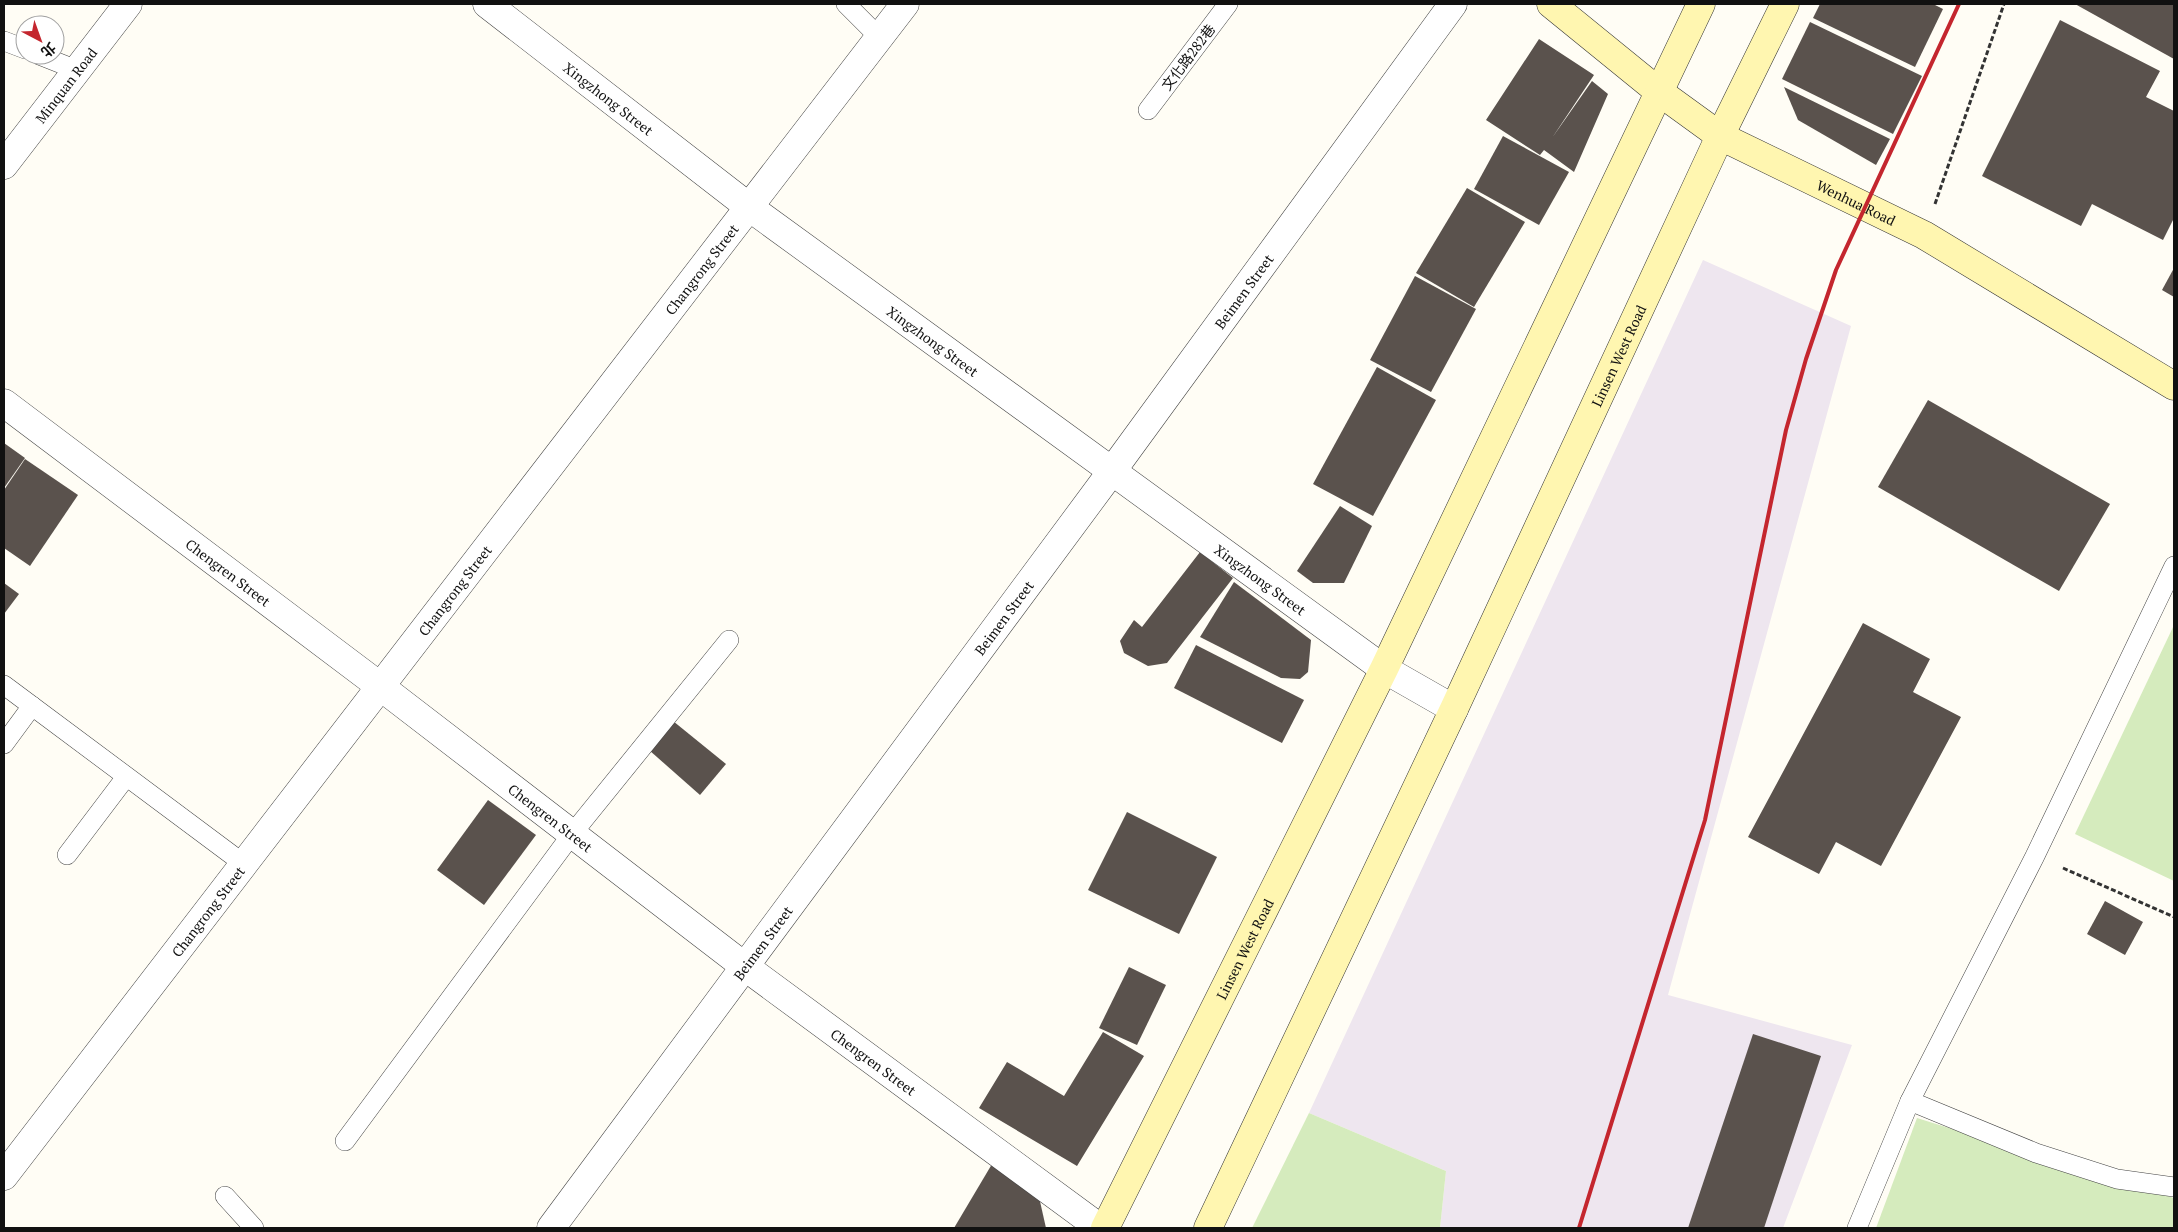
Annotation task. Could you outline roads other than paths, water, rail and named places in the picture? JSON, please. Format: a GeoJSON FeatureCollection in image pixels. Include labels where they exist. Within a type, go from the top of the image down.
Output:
{"type":"FeatureCollection","features":[{"type":"Feature","properties":{"kind":"main road","name":"Wenhua Road"},"geometry":{"type":"LineString","coordinates":[[1551,4],[1658,91],[1720,136],[1924,236],[2174,386]]}},
{"type":"Feature","properties":{"kind":"main road","name":"Linsen West Road"},"geometry":{"type":"LineString","coordinates":[[1104,1228],[1384,668],[1701,4]]}},
{"type":"Feature","properties":{"kind":"main road","name":"Linsen West Road"},"geometry":{"type":"LineString","coordinates":[[1208,1228],[1454,709],[1720,136],[1785,4]]}},
{"type":"Feature","properties":{"kind":"street","name":"Minquan Road"},"geometry":{"type":"LineString","coordinates":[[4,165],[128,4]]}},
{"type":"Feature","properties":{"kind":"street","name":"Xingzhong Street"},"geometry":{"type":"LineString","coordinates":[[487,4],[749,207],[1384,668]]}},
{"type":"Feature","properties":{"kind":"street","name":"Changrong Street"},"geometry":{"type":"LineString","coordinates":[[4,1176],[905,4]]}},
{"type":"Feature","properties":{"kind":"street","name":"Beimen Street"},"geometry":{"type":"LineString","coordinates":[[550,1228],[1112,471],[1453,4]]}},
{"type":"Feature","properties":{"kind":"street","name":"Chengren Street"},"geometry":{"type":"LineString","coordinates":[[4,403],[381,687],[744,966],[1100,1228]]}},
{"type":"Feature","properties":{"kind":"street"},"geometry":{"type":"LineString","coordinates":[[1384,668],[1454,709]]}},
{"type":"Feature","properties":{"kind":"lane"},"geometry":{"type":"LineString","coordinates":[[846,4],[880,37]]}},
{"type":"Feature","properties":{"kind":"lane","name":"文化路282巷"},"geometry":{"type":"LineString","coordinates":[[1148,110],[1228,4]]}},
{"type":"Feature","properties":{"kind":"lane"},"geometry":{"type":"LineString","coordinates":[[64,65],[77,70]]}},
{"type":"Feature","properties":{"kind":"lane"},"geometry":{"type":"LineString","coordinates":[[1857,1228],[1910,1101],[2035,856],[2174,566]]}},
{"type":"Feature","properties":{"kind":"lane"},"geometry":{"type":"LineString","coordinates":[[346,1141],[572,834],[729,640]]}},
{"type":"Feature","properties":{"kind":"lane"},"geometry":{"type":"LineString","coordinates":[[4,685],[244,864]]}},
{"type":"Feature","properties":{"kind":"lane"},"geometry":{"type":"LineString","coordinates":[[4,744],[32,706]]}},
{"type":"Feature","properties":{"kind":"lane"},"geometry":{"type":"LineString","coordinates":[[67,855],[126,777]]}},
{"type":"Feature","properties":{"kind":"lane"},"geometry":{"type":"LineString","coordinates":[[1910,1101],[2036,1153],[2117,1179],[2174,1187]]}},
{"type":"Feature","properties":{"kind":"lane"},"geometry":{"type":"LineString","coordinates":[[225,1196],[254,1228]]}},
{"type":"Feature","properties":{"kind":"railway"},"geometry":{"type":"LineString","coordinates":[[1579,1228],[1705,820],[1786,430],[1806,359],[1836,270],[1959,4]]}}]}
